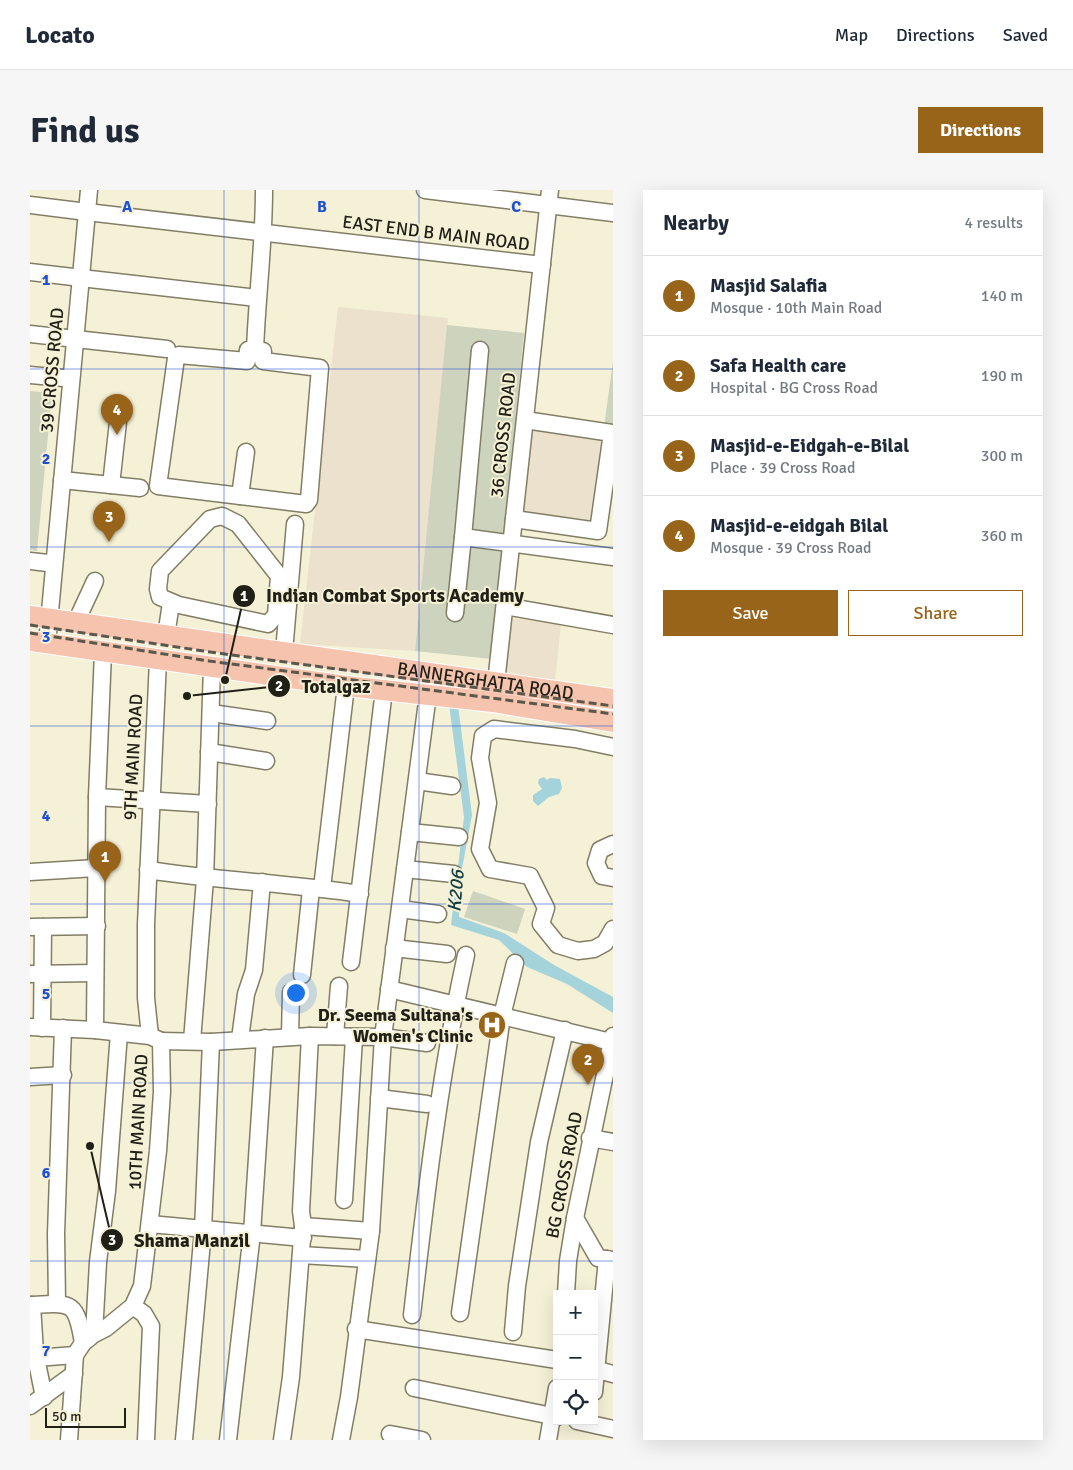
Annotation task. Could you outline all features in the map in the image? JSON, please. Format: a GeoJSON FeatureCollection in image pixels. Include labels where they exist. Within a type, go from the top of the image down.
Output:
{"type":"FeatureCollection","features":[{"type":"Feature","properties":{"kind":"main road","name":"BANNERGHATTA ROAD"},"geometry":{"type":"LineString","coordinates":[[41,618],[613,698]]}},
{"type":"Feature","properties":{"kind":"main road","name":"BANNERGHATTA ROAD"},"geometry":{"type":"LineString","coordinates":[[39,643],[346,686],[428,694],[613,722]]}},
{"type":"Feature","properties":{"kind":"street"},"geometry":{"type":"LineString","coordinates":[[39,643],[61,472],[64,378],[71,339],[77,278],[83,211],[81,190]]}},
{"type":"Feature","properties":{"kind":"street"},"geometry":{"type":"LineString","coordinates":[[83,211],[89,190]]}},
{"type":"Feature","properties":{"kind":"street"},"geometry":{"type":"LineString","coordinates":[[255,350],[257,298],[264,233],[264,190]]}},
{"type":"Feature","properties":{"kind":"street"},"geometry":{"type":"LineString","coordinates":[[425,190],[549,197],[613,212]]}},
{"type":"Feature","properties":{"kind":"street","name":"36 CROSS ROAD"},"geometry":{"type":"LineString","coordinates":[[496,683],[549,197]]}},
{"type":"Feature","properties":{"kind":"street","name":"EAST END B MAIN ROAD"},"geometry":{"type":"LineString","coordinates":[[30,205],[542,265]]}},
{"type":"Feature","properties":{"kind":"street"},"geometry":{"type":"LineString","coordinates":[[30,272],[257,298]]}},
{"type":"Feature","properties":{"kind":"street"},"geometry":{"type":"LineString","coordinates":[[30,334],[167,349]]}},
{"type":"Feature","properties":{"kind":"street","name":"39 CROSS ROAD"},"geometry":{"type":"LineString","coordinates":[[41,618],[61,472],[71,339]]}},
{"type":"Feature","properties":{"kind":"street"},"geometry":{"type":"LineString","coordinates":[[248,350],[255,350],[263,351],[263,360],[320,368],[309,500],[306,504],[240,496],[160,487],[158,484],[176,358],[179,356],[247,361],[248,350]]}},
{"type":"Feature","properties":{"kind":"street"},"geometry":{"type":"LineString","coordinates":[[455,613],[480,350]]}},
{"type":"Feature","properties":{"kind":"street"},"geometry":{"type":"LineString","coordinates":[[30,375],[64,378]]}},
{"type":"Feature","properties":{"kind":"street"},"geometry":{"type":"LineString","coordinates":[[111,485],[119,413]]}},
{"type":"Feature","properties":{"kind":"street"},"geometry":{"type":"LineString","coordinates":[[514,519],[598,531],[612,433],[524,420]]}},
{"type":"Feature","properties":{"kind":"street"},"geometry":{"type":"LineString","coordinates":[[240,496],[246,452]]}},
{"type":"Feature","properties":{"kind":"street"},"geometry":{"type":"LineString","coordinates":[[61,472],[111,485],[140,488]]}},
{"type":"Feature","properties":{"kind":"street"},"geometry":{"type":"LineString","coordinates":[[222,516],[238,524],[279,576],[276,616],[268,624],[171,603],[160,597],[158,590],[160,571],[210,519],[222,516]]}},
{"type":"Feature","properties":{"kind":"street"},"geometry":{"type":"LineString","coordinates":[[284,652],[295,524]]}},
{"type":"Feature","properties":{"kind":"street"},"geometry":{"type":"LineString","coordinates":[[463,537],[613,558]]}},
{"type":"Feature","properties":{"kind":"street"},"geometry":{"type":"LineString","coordinates":[[30,561],[48,563]]}},
{"type":"Feature","properties":{"kind":"street"},"geometry":{"type":"LineString","coordinates":[[76,622],[95,581]]}},
{"type":"Feature","properties":{"kind":"street"},"geometry":{"type":"LineString","coordinates":[[166,636],[171,603]]}},
{"type":"Feature","properties":{"kind":"street"},"geometry":{"type":"LineString","coordinates":[[505,606],[613,625]]}},
{"type":"Feature","properties":{"kind":"street"},"geometry":{"type":"LineString","coordinates":[[95,1030],[97,797],[103,652]]}},
{"type":"Feature","properties":{"kind":"street","name":"9TH MAIN ROAD"},"geometry":{"type":"LineString","coordinates":[[156,1039],[146,998],[148,870],[158,660]]}},
{"type":"Feature","properties":{"kind":"street"},"geometry":{"type":"LineString","coordinates":[[192,1041],[205,879],[212,667]]}},
{"type":"Feature","properties":{"kind":"street"},"geometry":{"type":"LineString","coordinates":[[302,975],[346,686]]}},
{"type":"Feature","properties":{"kind":"street"},"geometry":{"type":"LineString","coordinates":[[351,962],[384,690]]}},
{"type":"Feature","properties":{"kind":"street"},"geometry":{"type":"LineString","coordinates":[[340,1440],[349,1397],[356,1329],[371,1231],[383,1038],[428,694]]}},
{"type":"Feature","properties":{"kind":"street"},"geometry":{"type":"LineString","coordinates":[[211,713],[267,721]]}},
{"type":"Feature","properties":{"kind":"street"},"geometry":{"type":"LineString","coordinates":[[575,739],[578,716]]}},
{"type":"Feature","properties":{"kind":"street"},"geometry":{"type":"LineString","coordinates":[[613,747],[575,739],[494,729],[483,736],[480,758],[488,803],[481,853],[490,869],[530,876],[546,908],[541,924],[558,945],[578,951],[590,950],[605,943],[613,929]]}},
{"type":"Feature","properties":{"kind":"street"},"geometry":{"type":"LineString","coordinates":[[210,752],[266,761]]}},
{"type":"Feature","properties":{"kind":"street"},"geometry":{"type":"LineString","coordinates":[[417,781],[452,786]]}},
{"type":"Feature","properties":{"kind":"street"},"geometry":{"type":"LineString","coordinates":[[97,797],[208,804]]}},
{"type":"Feature","properties":{"kind":"street"},"geometry":{"type":"LineString","coordinates":[[410,832],[459,837]]}},
{"type":"Feature","properties":{"kind":"street"},"geometry":{"type":"LineString","coordinates":[[613,844],[600,850],[596,863],[602,876],[613,878]]}},
{"type":"Feature","properties":{"kind":"street"},"geometry":{"type":"LineString","coordinates":[[30,872],[96,868]]}},
{"type":"Feature","properties":{"kind":"street"},"geometry":{"type":"LineString","coordinates":[[405,868],[454,874]]}},
{"type":"Feature","properties":{"kind":"street"},"geometry":{"type":"LineString","coordinates":[[148,870],[205,879],[262,882],[360,894]]}},
{"type":"Feature","properties":{"kind":"street"},"geometry":{"type":"LineString","coordinates":[[240,1039],[246,994],[254,970],[262,882]]}},
{"type":"Feature","properties":{"kind":"street"},"geometry":{"type":"LineString","coordinates":[[400,909],[438,914]]}},
{"type":"Feature","properties":{"kind":"street"},"geometry":{"type":"LineString","coordinates":[[36,1027],[37,927],[97,926]]}},
{"type":"Feature","properties":{"kind":"street"},"geometry":{"type":"LineString","coordinates":[[394,948],[447,954]]}},
{"type":"Feature","properties":{"kind":"street"},"geometry":{"type":"LineString","coordinates":[[412,1314],[430,1159],[455,1006],[466,955]]}},
{"type":"Feature","properties":{"kind":"street"},"geometry":{"type":"LineString","coordinates":[[460,1313],[502,1016],[515,963]]}},
{"type":"Feature","properties":{"kind":"street"},"geometry":{"type":"LineString","coordinates":[[36,974],[95,973]]}},
{"type":"Feature","properties":{"kind":"street"},"geometry":{"type":"LineString","coordinates":[[335,1036],[340,986]]}},
{"type":"Feature","properties":{"kind":"street"},"geometry":{"type":"LineString","coordinates":[[389,988],[455,1006],[612,1039]]}},
{"type":"Feature","properties":{"kind":"street"},"geometry":{"type":"LineString","coordinates":[[290,1037],[291,992]]}},
{"type":"Feature","properties":{"kind":"street","name":"10TH MAIN ROAD"},"geometry":{"type":"LineString","coordinates":[[36,1027],[95,1030],[156,1039],[162,1092],[150,1224],[142,1286],[133,1306],[84,1344]]}},
{"type":"Feature","properties":{"kind":"street"},"geometry":{"type":"LineString","coordinates":[[57,1303],[56,1234],[63,1075],[63,1028]]}},
{"type":"Feature","properties":{"kind":"street"},"geometry":{"type":"LineString","coordinates":[[513,1332],[517,1286],[538,1142],[565,1030]]}},
{"type":"Feature","properties":{"kind":"street"},"geometry":{"type":"LineString","coordinates":[[69,1440],[74,1374],[95,1312],[119,1033]]}},
{"type":"Feature","properties":{"kind":"street"},"geometry":{"type":"LineString","coordinates":[[282,1440],[291,1377],[303,1232],[301,1211],[310,1036]]}},
{"type":"Feature","properties":{"kind":"street"},"geometry":{"type":"LineString","coordinates":[[156,1039],[211,1042],[240,1039],[335,1036],[383,1038],[427,1043]]}},
{"type":"Feature","properties":{"kind":"street"},"geometry":{"type":"LineString","coordinates":[[228,1440],[252,1233],[265,1038]]}},
{"type":"Feature","properties":{"kind":"street"},"geometry":{"type":"LineString","coordinates":[[344,1200],[354,1038]]}},
{"type":"Feature","properties":{"kind":"street","name":"BG CROSS ROAD"},"geometry":{"type":"LineString","coordinates":[[566,1290],[568,1261],[575,1218],[590,1138],[612,1039]]}},
{"type":"Feature","properties":{"kind":"street"},"geometry":{"type":"LineString","coordinates":[[184,1440],[203,1230],[211,1042]]}},
{"type":"Feature","properties":{"kind":"street"},"geometry":{"type":"LineString","coordinates":[[30,1077],[63,1075]]}},
{"type":"Feature","properties":{"kind":"street"},"geometry":{"type":"LineString","coordinates":[[379,1098],[427,1104]]}},
{"type":"Feature","properties":{"kind":"street"},"geometry":{"type":"LineString","coordinates":[[590,1138],[613,1142]]}},
{"type":"Feature","properties":{"kind":"street"},"geometry":{"type":"LineString","coordinates":[[575,1218],[598,1258],[610,1259],[602,1371]]}},
{"type":"Feature","properties":{"kind":"street"},"geometry":{"type":"LineString","coordinates":[[150,1224],[252,1233],[371,1231]]}},
{"type":"Feature","properties":{"kind":"street"},"geometry":{"type":"LineString","coordinates":[[301,1255],[366,1259]]}},
{"type":"Feature","properties":{"kind":"street"},"geometry":{"type":"LineString","coordinates":[[44,1397],[36,1358],[31,1305],[57,1303],[67,1306],[76,1312],[95,1312]]}},
{"type":"Feature","properties":{"kind":"street"},"geometry":{"type":"LineString","coordinates":[[133,1306],[144,1314],[151,1326],[146,1440]]}},
{"type":"Feature","properties":{"kind":"street"},"geometry":{"type":"LineString","coordinates":[[76,1312],[84,1344]]}},
{"type":"Feature","properties":{"kind":"street"},"geometry":{"type":"LineString","coordinates":[[356,1329],[553,1359]]}},
{"type":"Feature","properties":{"kind":"street"},"geometry":{"type":"LineString","coordinates":[[36,1358],[84,1344]]}},
{"type":"Feature","properties":{"kind":"street"},"geometry":{"type":"LineString","coordinates":[[30,1406],[74,1374]]}},
{"type":"Feature","properties":{"kind":"street"},"geometry":{"type":"LineString","coordinates":[[414,1388],[553,1416]]}},
{"type":"Feature","properties":{"kind":"street"},"geometry":{"type":"LineString","coordinates":[[548,1440],[553,1420]]}},
{"type":"Feature","properties":{"kind":"street"},"geometry":{"type":"LineString","coordinates":[[598,1425],[613,1429]]}},
{"type":"Feature","properties":{"kind":"street"},"geometry":{"type":"LineString","coordinates":[[390,1434],[422,1440]]}},
{"type":"Feature","properties":{"kind":"shaded area"},"geometry":{"type":"Polygon","coordinates":[[[338,307],[448,318],[415,651],[300,644],[338,307]]]}},
{"type":"Feature","properties":{"kind":"shaded area"},"geometry":{"type":"Polygon","coordinates":[[[531,415],[613,428],[603,536],[519,525],[531,415]]]}},
{"type":"Feature","properties":{"kind":"shaded area"},"geometry":{"type":"Polygon","coordinates":[[[510,618],[561,624],[555,681],[503,675],[510,618]]]}},
{"type":"Feature","properties":{"kind":"green space"},"geometry":{"type":"Polygon","coordinates":[[[447,325],[524,333],[492,659],[415,651],[447,325]]]}},
{"type":"Feature","properties":{"kind":"green space"},"geometry":{"type":"Polygon","coordinates":[[[613,361],[613,428],[604,427],[613,361]]]}},
{"type":"Feature","properties":{"kind":"green space"},"geometry":{"type":"Polygon","coordinates":[[[30,391],[52,393],[37,551],[30,550],[30,391]]]}},
{"type":"Feature","properties":{"kind":"green space"},"geometry":{"type":"Polygon","coordinates":[[[473,891],[525,909],[517,934],[464,917],[473,891]]]}},
{"type":"Feature","properties":{"kind":"water","name":"K206"},"geometry":{"type":"Polygon","coordinates":[[[449,704],[458,705],[472,815],[461,874],[459,917],[504,933],[554,965],[613,997],[613,1013],[567,984],[527,967],[499,940],[451,925],[464,817],[449,704]]]}},
{"type":"Feature","properties":{"kind":"water"},"geometry":{"type":"Polygon","coordinates":[[[544,777],[547,780],[550,778],[560,779],[562,788],[559,794],[549,797],[538,806],[533,801],[533,795],[542,789],[538,783],[539,779],[544,777]]]}},
{"type":"Feature","properties":{"kind":"railway"},"geometry":{"type":"LineString","coordinates":[[30,625],[210,652],[613,706]]}},
{"type":"Feature","properties":{"kind":"railway"},"geometry":{"type":"LineString","coordinates":[[30,633],[209,661],[613,714]]}},
{"type":"Feature","properties":{"kind":"place","name":"Masjid-e-eidgah Bilal"},"geometry":{"type":"Point","coordinates":[117,435]}},
{"type":"Feature","properties":{"kind":"place","name":"Masjid-e-Eidgah-e-Bilal"},"geometry":{"type":"Point","coordinates":[109,542]}},
{"type":"Feature","properties":{"kind":"place","name":"Indian Combat Sports Academy"},"geometry":{"type":"Point","coordinates":[225,680]}},
{"type":"Feature","properties":{"kind":"place","name":"Totalgaz"},"geometry":{"type":"Point","coordinates":[187,696]}},
{"type":"Feature","properties":{"kind":"place","name":"Masjid Salafia"},"geometry":{"type":"Point","coordinates":[105,882]}},
{"type":"Feature","properties":{"kind":"place","name":"Dr. Seema Sultana's Women's Clinic"},"geometry":{"type":"Point","coordinates":[492,1025]}},
{"type":"Feature","properties":{"kind":"place","name":"Safa Health care"},"geometry":{"type":"Point","coordinates":[588,1085]}},
{"type":"Feature","properties":{"kind":"place","name":"Shama Manzil"},"geometry":{"type":"Point","coordinates":[90,1146]}}]}
